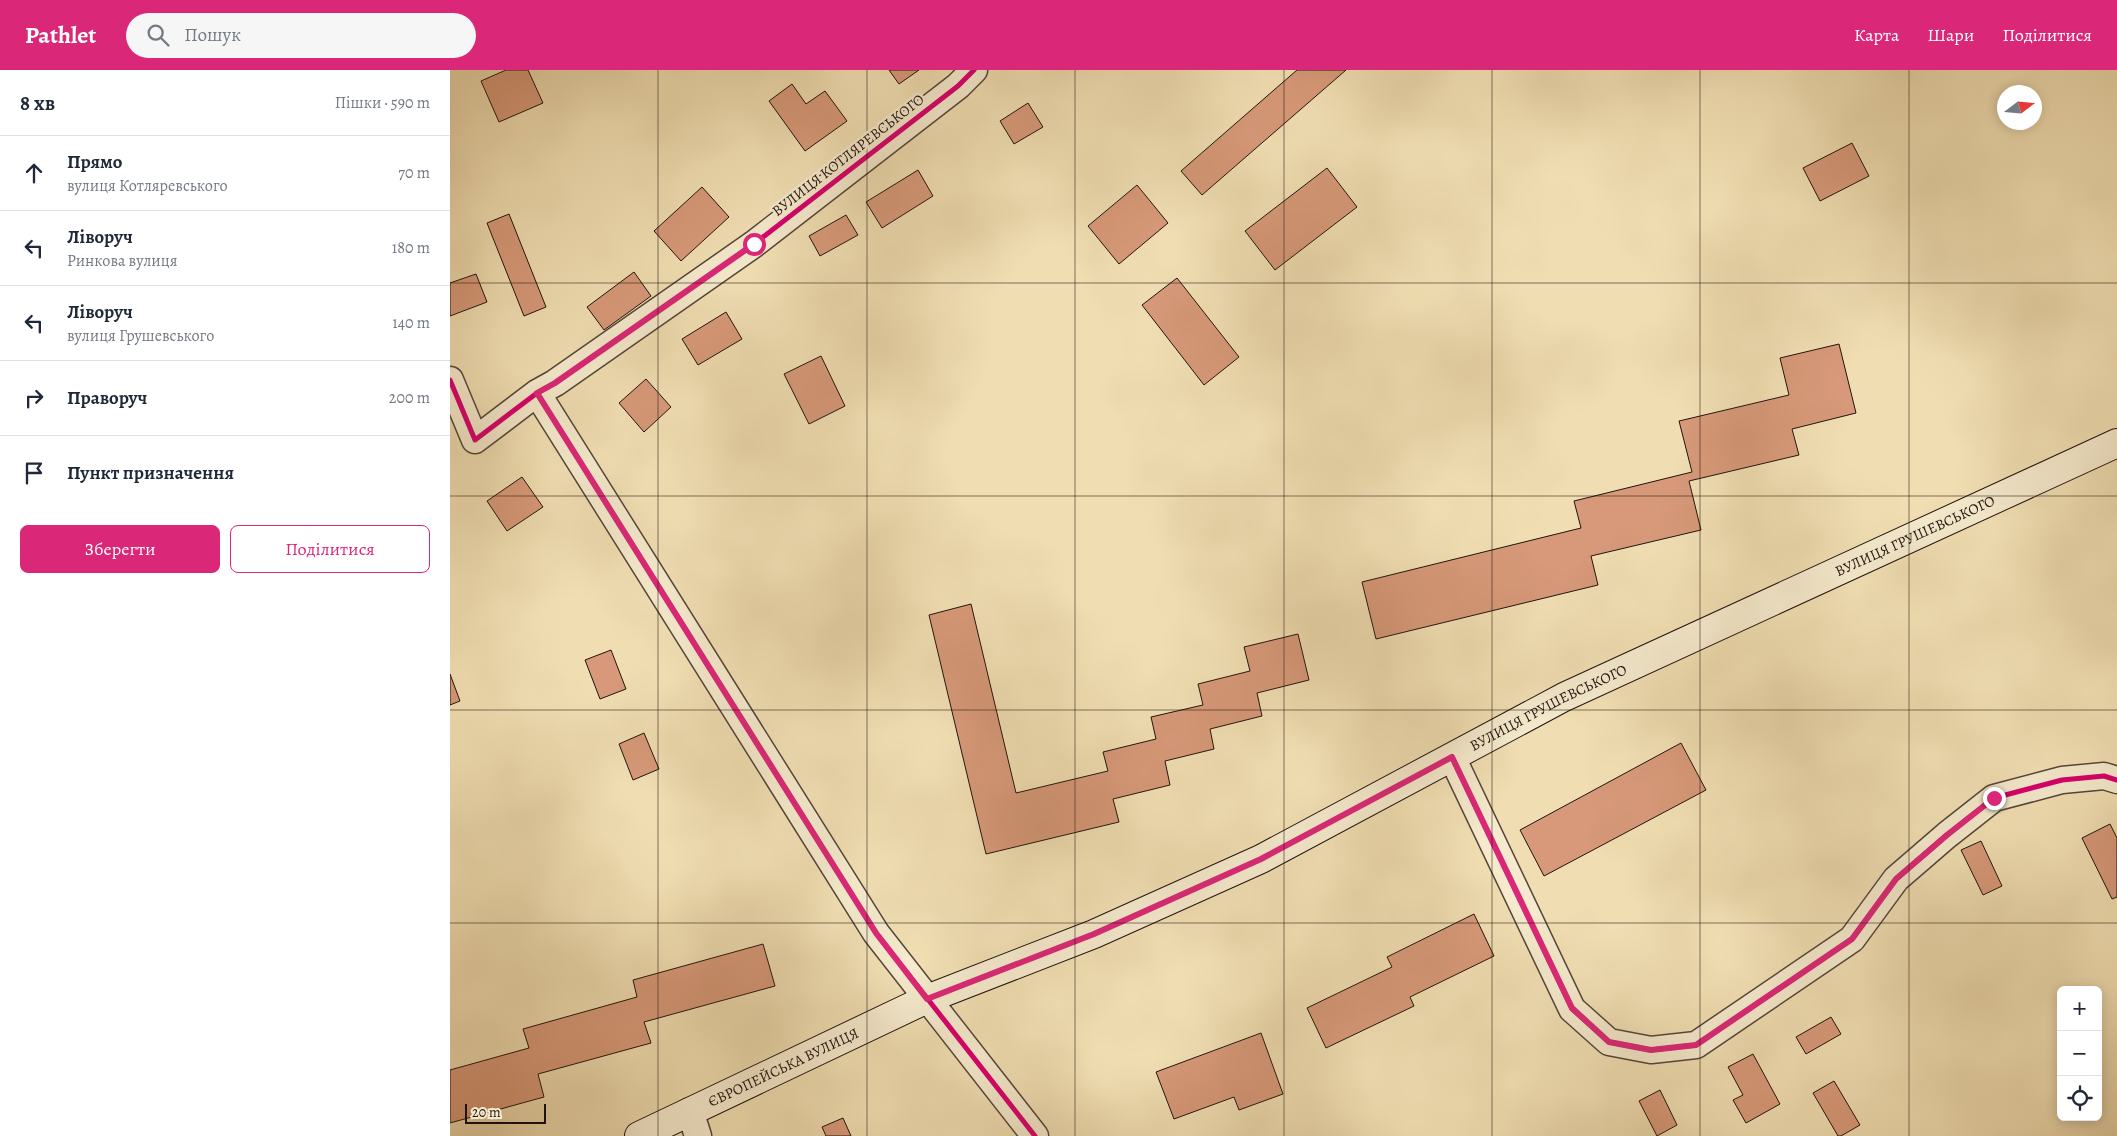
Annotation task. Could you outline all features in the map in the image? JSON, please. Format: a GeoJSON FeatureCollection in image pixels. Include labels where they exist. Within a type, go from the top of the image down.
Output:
{"type":"FeatureCollection","features":[{"type":"Feature","properties":{"kind":"main road","name":"ВУЛИЦЯ ГРУШЕВСЬКОГО"},"geometry":{"type":"LineString","coordinates":[[927,999],[1094,934],[1261,859],[1564,697],[2117,443]]}},
{"type":"Feature","properties":{"kind":"main road","name":"ЄВРОПЕЙСЬКА ВУЛИЦЯ"},"geometry":{"type":"LineString","coordinates":[[646,1135],[694,1123],[927,999]]}},
{"type":"Feature","properties":{"kind":"street","name":"ВУЛИЦЯ КОТЛЯРЕВСЬКОГО"},"geometry":{"type":"LineString","coordinates":[[450,380],[475,440],[537,393],[555,383],[754,244],[958,86],[974,70]]}},
{"type":"Feature","properties":{"kind":"street"},"geometry":{"type":"LineString","coordinates":[[537,393],[876,933],[1035,1136]]}},
{"type":"Feature","properties":{"kind":"street"},"geometry":{"type":"LineString","coordinates":[[1452,757],[1572,1008],[1609,1042],[1651,1050],[1696,1045],[1852,939],[1896,879],[1994,798],[2062,780],[2104,776],[2117,780]]}},
{"type":"Feature","properties":{"kind":"building"},"geometry":{"type":"Polygon","coordinates":[[[506,70],[528,70],[543,103],[499,122],[481,81],[506,70]]]}},
{"type":"Feature","properties":{"kind":"building"},"geometry":{"type":"Polygon","coordinates":[[[889,70],[919,70],[899,84],[889,70]]]}},
{"type":"Feature","properties":{"kind":"building"},"geometry":{"type":"Polygon","coordinates":[[[1297,70],[1346,70],[1202,195],[1181,171],[1297,70]]]}},
{"type":"Feature","properties":{"kind":"building"},"geometry":{"type":"Polygon","coordinates":[[[792,84],[806,104],[825,91],[847,121],[805,151],[769,101],[792,84]]]}},
{"type":"Feature","properties":{"kind":"building"},"geometry":{"type":"Polygon","coordinates":[[[1028,103],[1043,127],[1014,144],[1000,121],[1028,103]]]}},
{"type":"Feature","properties":{"kind":"building"},"geometry":{"type":"Polygon","coordinates":[[[1852,143],[1869,176],[1820,201],[1803,168],[1852,143]]]}},
{"type":"Feature","properties":{"kind":"building"},"geometry":{"type":"Polygon","coordinates":[[[1327,168],[1357,207],[1275,270],[1245,231],[1327,168]]]}},
{"type":"Feature","properties":{"kind":"building"},"geometry":{"type":"Polygon","coordinates":[[[918,170],[933,196],[882,228],[866,202],[918,170]]]}},
{"type":"Feature","properties":{"kind":"building"},"geometry":{"type":"Polygon","coordinates":[[[1137,185],[1168,223],[1119,264],[1088,226],[1137,185]]]}},
{"type":"Feature","properties":{"kind":"building"},"geometry":{"type":"Polygon","coordinates":[[[702,187],[729,217],[681,261],[654,231],[702,187]]]}},
{"type":"Feature","properties":{"kind":"building"},"geometry":{"type":"Polygon","coordinates":[[[509,214],[546,307],[524,316],[487,223],[509,214]]]}},
{"type":"Feature","properties":{"kind":"building"},"geometry":{"type":"Polygon","coordinates":[[[846,215],[858,235],[820,256],[809,236],[846,215]]]}},
{"type":"Feature","properties":{"kind":"building"},"geometry":{"type":"Polygon","coordinates":[[[634,272],[651,296],[604,330],[587,307],[634,272]]]}},
{"type":"Feature","properties":{"kind":"building"},"geometry":{"type":"Polygon","coordinates":[[[476,274],[487,302],[450,316],[450,283],[476,274]]]}},
{"type":"Feature","properties":{"kind":"building"},"geometry":{"type":"Polygon","coordinates":[[[1177,278],[1239,357],[1204,385],[1142,305],[1177,278]]]}},
{"type":"Feature","properties":{"kind":"building"},"geometry":{"type":"Polygon","coordinates":[[[726,312],[742,339],[698,365],[682,339],[726,312]]]}},
{"type":"Feature","properties":{"kind":"building"},"geometry":{"type":"Polygon","coordinates":[[[1839,344],[1856,413],[1792,429],[1799,455],[1689,481],[1701,530],[1591,556],[1598,585],[1376,639],[1362,582],[1581,528],[1574,501],[1692,472],[1679,421],[1789,395],[1780,358],[1839,344]]]}},
{"type":"Feature","properties":{"kind":"building"},"geometry":{"type":"Polygon","coordinates":[[[821,356],[845,406],[809,424],[784,374],[821,356]]]}},
{"type":"Feature","properties":{"kind":"building"},"geometry":{"type":"Polygon","coordinates":[[[646,379],[671,407],[644,432],[619,403],[646,379]]]}},
{"type":"Feature","properties":{"kind":"building"},"geometry":{"type":"Polygon","coordinates":[[[522,477],[543,507],[507,531],[487,501],[522,477]]]}},
{"type":"Feature","properties":{"kind":"building"},"geometry":{"type":"Polygon","coordinates":[[[971,604],[1016,793],[1108,771],[1103,752],[1156,739],[1151,717],[1203,705],[1198,684],[1250,671],[1244,647],[1298,634],[1309,680],[1257,693],[1262,716],[1210,729],[1214,749],[1165,761],[1170,785],[1113,799],[1119,822],[986,854],[929,615],[971,604]]]}},
{"type":"Feature","properties":{"kind":"building"},"geometry":{"type":"Polygon","coordinates":[[[611,650],[626,689],[600,699],[585,660],[611,650]]]}},
{"type":"Feature","properties":{"kind":"building"},"geometry":{"type":"Polygon","coordinates":[[[450,674],[460,701],[450,705],[450,674]]]}},
{"type":"Feature","properties":{"kind":"building"},"geometry":{"type":"Polygon","coordinates":[[[644,733],[659,769],[633,780],[619,744],[644,733]]]}},
{"type":"Feature","properties":{"kind":"building"},"geometry":{"type":"Polygon","coordinates":[[[1681,743],[1706,790],[1544,876],[1520,830],[1681,743]]]}},
{"type":"Feature","properties":{"kind":"building"},"geometry":{"type":"Polygon","coordinates":[[[2110,824],[2117,838],[2117,897],[2112,899],[2082,838],[2110,824]]]}},
{"type":"Feature","properties":{"kind":"building"},"geometry":{"type":"Polygon","coordinates":[[[1981,841],[2002,886],[1983,895],[1961,850],[1981,841]]]}},
{"type":"Feature","properties":{"kind":"building"},"geometry":{"type":"Polygon","coordinates":[[[1474,914],[1494,956],[1410,997],[1414,1006],[1326,1048],[1307,1008],[1392,967],[1387,957],[1474,914]]]}},
{"type":"Feature","properties":{"kind":"building"},"geometry":{"type":"Polygon","coordinates":[[[763,944],[775,986],[644,1022],[651,1043],[538,1074],[544,1097],[450,1123],[450,1070],[529,1048],[523,1029],[637,997],[633,980],[763,944]]]}},
{"type":"Feature","properties":{"kind":"building"},"geometry":{"type":"Polygon","coordinates":[[[1831,1017],[1841,1034],[1806,1054],[1796,1037],[1831,1017]]]}},
{"type":"Feature","properties":{"kind":"building"},"geometry":{"type":"Polygon","coordinates":[[[1261,1033],[1283,1094],[1239,1110],[1234,1097],[1174,1119],[1156,1072],[1261,1033]]]}},
{"type":"Feature","properties":{"kind":"building"},"geometry":{"type":"Polygon","coordinates":[[[1753,1054],[1780,1104],[1746,1123],[1733,1100],[1743,1095],[1728,1067],[1753,1054]]]}},
{"type":"Feature","properties":{"kind":"building"},"geometry":{"type":"Polygon","coordinates":[[[1834,1081],[1860,1125],[1841,1136],[1838,1136],[1813,1093],[1834,1081]]]}},
{"type":"Feature","properties":{"kind":"building"},"geometry":{"type":"Polygon","coordinates":[[[1660,1090],[1677,1125],[1657,1136],[1639,1101],[1660,1090]]]}},
{"type":"Feature","properties":{"kind":"building"},"geometry":{"type":"Polygon","coordinates":[[[843,1118],[851,1136],[826,1136],[822,1127],[843,1118]]]}},
{"type":"Feature","properties":{"kind":"cycle path"},"geometry":{"type":"LineString","coordinates":[[450,380],[475,440],[537,393],[555,383],[754,244],[958,86],[974,70]]}},
{"type":"Feature","properties":{"kind":"cycle path"},"geometry":{"type":"LineString","coordinates":[[537,393],[876,933],[1035,1136]]}},
{"type":"Feature","properties":{"kind":"cycle path"},"geometry":{"type":"LineString","coordinates":[[1452,757],[1572,1009],[1609,1042],[1651,1050],[1696,1045],[1852,939],[1896,879],[1994,798],[2062,780],[2104,776],[2117,780]]}},
{"type":"Feature","properties":{"kind":"route"},"geometry":{"type":"LineString","coordinates":[[754,244],[555,383],[537,393],[876,933],[927,999],[1094,934],[1261,859],[1452,757],[1572,1008],[1609,1042],[1651,1050],[1696,1045],[1852,939],[1896,879],[1994,798]]}}]}
